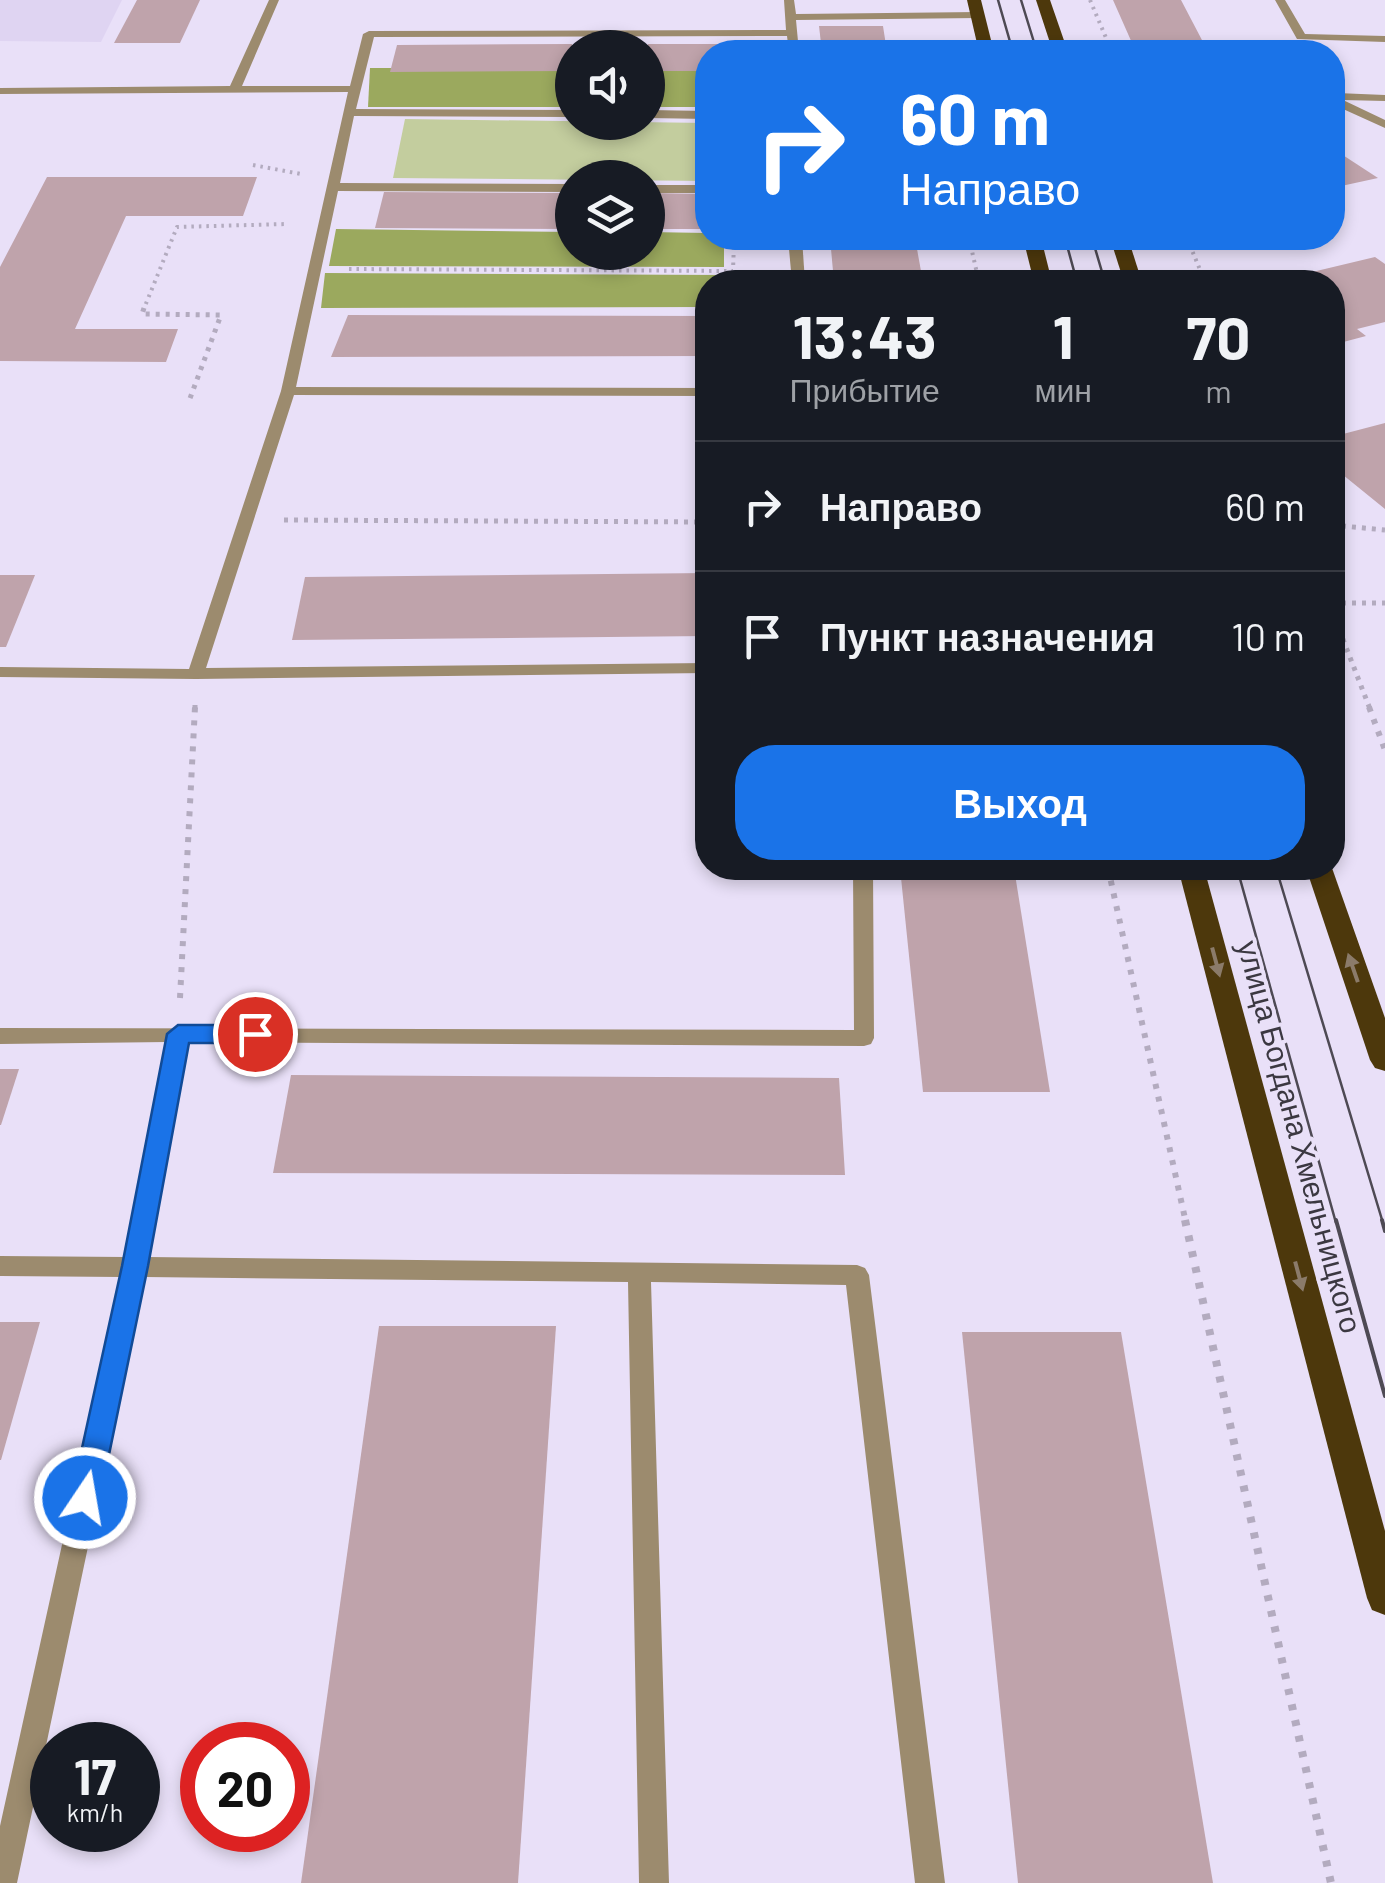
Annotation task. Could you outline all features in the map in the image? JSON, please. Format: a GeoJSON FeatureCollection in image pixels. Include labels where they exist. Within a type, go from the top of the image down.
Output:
{"type":"FeatureCollection","features":[{"type":"Feature","properties":{"kind":"highway"},"geometry":{"type":"LineString","coordinates":[[1044,0],[1058,40]]}},
{"type":"Feature","properties":{"kind":"highway"},"geometry":{"type":"LineString","coordinates":[[976,7],[984,40]]}},
{"type":"Feature","properties":{"kind":"highway","name":"улица Богдана Хмельницкого"},"geometry":{"type":"LineString","coordinates":[[1194,880],[1385,1598]]}},
{"type":"Feature","properties":{"kind":"highway"},"geometry":{"type":"LineString","coordinates":[[1322,880],[1385,1060]]}},
{"type":"Feature","properties":{"kind":"lane"},"geometry":{"type":"LineString","coordinates":[[235,90],[274,0]]}},
{"type":"Feature","properties":{"kind":"lane"},"geometry":{"type":"LineString","coordinates":[[789,0],[794,40]]}},
{"type":"Feature","properties":{"kind":"lane"},"geometry":{"type":"LineString","coordinates":[[1280,0],[1301,38],[1385,38]]}},
{"type":"Feature","properties":{"kind":"lane"},"geometry":{"type":"LineString","coordinates":[[791,17],[976,7]]}},
{"type":"Feature","properties":{"kind":"lane"},"geometry":{"type":"LineString","coordinates":[[196,674],[288,391],[353,89],[369,34],[794,33]]}},
{"type":"Feature","properties":{"kind":"lane"},"geometry":{"type":"LineString","coordinates":[[0,91],[353,89]]}},
{"type":"Feature","properties":{"kind":"lane"},"geometry":{"type":"LineString","coordinates":[[1345,97],[1385,98]]}},
{"type":"Feature","properties":{"kind":"lane"},"geometry":{"type":"LineString","coordinates":[[1345,104],[1385,124]]}},
{"type":"Feature","properties":{"kind":"lane"},"geometry":{"type":"LineString","coordinates":[[350,112],[555,114]]}},
{"type":"Feature","properties":{"kind":"lane"},"geometry":{"type":"LineString","coordinates":[[665,114],[695,114]]}},
{"type":"Feature","properties":{"kind":"lane"},"geometry":{"type":"LineString","coordinates":[[335,186],[555,188]]}},
{"type":"Feature","properties":{"kind":"lane"},"geometry":{"type":"LineString","coordinates":[[665,189],[695,189]]}},
{"type":"Feature","properties":{"kind":"lane"},"geometry":{"type":"LineString","coordinates":[[288,391],[695,392]]}},
{"type":"Feature","properties":{"kind":"lane"},"geometry":{"type":"LineString","coordinates":[[0,672],[196,674],[695,668]]}},
{"type":"Feature","properties":{"kind":"lane"},"geometry":{"type":"LineString","coordinates":[[0,1036],[864,1038],[863,880]]}},
{"type":"Feature","properties":{"kind":"lane"},"geometry":{"type":"LineString","coordinates":[[2,1883],[135,1266],[178,1034]]}},
{"type":"Feature","properties":{"kind":"lane"},"geometry":{"type":"LineString","coordinates":[[0,1266],[857,1275],[930,1883]]}},
{"type":"Feature","properties":{"kind":"lane"},"geometry":{"type":"LineString","coordinates":[[639,1273],[654,1883]]}},
{"type":"Feature","properties":{"kind":"path"},"geometry":{"type":"LineString","coordinates":[[1090,0],[1107,40]]}},
{"type":"Feature","properties":{"kind":"path"},"geometry":{"type":"LineString","coordinates":[[189,401],[222,315],[142,314],[177,226],[286,226],[289,208]]}},
{"type":"Feature","properties":{"kind":"path"},"geometry":{"type":"LineString","coordinates":[[316,269],[695,271]]}},
{"type":"Feature","properties":{"kind":"path"},"geometry":{"type":"LineString","coordinates":[[246,520],[695,522]]}},
{"type":"Feature","properties":{"kind":"path"},"geometry":{"type":"LineString","coordinates":[[1345,526],[1385,530]]}},
{"type":"Feature","properties":{"kind":"path"},"geometry":{"type":"LineString","coordinates":[[1345,603],[1385,603]]}},
{"type":"Feature","properties":{"kind":"path"},"geometry":{"type":"LineString","coordinates":[[1345,645],[1385,750]]}},
{"type":"Feature","properties":{"kind":"path"},"geometry":{"type":"LineString","coordinates":[[178,1034],[196,674]]}},
{"type":"Feature","properties":{"kind":"path"},"geometry":{"type":"LineString","coordinates":[[1111,880],[1331,1883]]}},
{"type":"Feature","properties":{"kind":"shaded area"},"geometry":{"type":"Polygon","coordinates":[[[0,0],[122,0],[101,42],[0,41],[0,0]]]}},
{"type":"Feature","properties":{"kind":"green space"},"geometry":{"type":"Polygon","coordinates":[[[370,68],[555,68],[555,107],[368,107],[370,68]]]}},
{"type":"Feature","properties":{"kind":"green space"},"geometry":{"type":"Polygon","coordinates":[[[665,69],[695,69],[695,107],[665,107],[665,69]]]}},
{"type":"Feature","properties":{"kind":"green space"},"geometry":{"type":"Polygon","coordinates":[[[405,119],[555,121],[555,140],[665,140],[665,122],[695,123],[695,181],[665,181],[665,160],[555,160],[555,180],[393,178],[405,119]]]}},
{"type":"Feature","properties":{"kind":"green space"},"geometry":{"type":"Polygon","coordinates":[[[336,229],[555,232],[555,267],[329,266],[336,229]]]}},
{"type":"Feature","properties":{"kind":"green space"},"geometry":{"type":"Polygon","coordinates":[[[665,232],[695,233],[695,250],[724,250],[724,267],[665,267],[665,232]]]}},
{"type":"Feature","properties":{"kind":"green space"},"geometry":{"type":"Polygon","coordinates":[[[325,273],[695,275],[695,307],[321,308],[325,273]]]}},
{"type":"Feature","properties":{"kind":"building"},"geometry":{"type":"Polygon","coordinates":[[[137,0],[200,0],[180,43],[114,43],[137,0]]]}},
{"type":"Feature","properties":{"kind":"building"},"geometry":{"type":"Polygon","coordinates":[[[1113,0],[1181,0],[1202,40],[1131,40],[1113,0]]]}},
{"type":"Feature","properties":{"kind":"building"},"geometry":{"type":"Polygon","coordinates":[[[819,26],[883,26],[885,40],[821,40],[819,26]]]}},
{"type":"Feature","properties":{"kind":"building"},"geometry":{"type":"Polygon","coordinates":[[[555,44],[555,71],[390,72],[397,45],[555,44]]]}},
{"type":"Feature","properties":{"kind":"building"},"geometry":{"type":"Polygon","coordinates":[[[665,44],[695,44],[695,71],[665,71],[665,44]]]}},
{"type":"Feature","properties":{"kind":"building"},"geometry":{"type":"Polygon","coordinates":[[[1345,156],[1378,178],[1345,185],[1345,156]]]}},
{"type":"Feature","properties":{"kind":"building"},"geometry":{"type":"Polygon","coordinates":[[[47,177],[257,177],[243,216],[126,216],[75,329],[178,329],[166,362],[0,361],[0,267],[47,177]]]}},
{"type":"Feature","properties":{"kind":"building"},"geometry":{"type":"Polygon","coordinates":[[[384,192],[555,193],[555,229],[375,228],[384,192]]]}},
{"type":"Feature","properties":{"kind":"building"},"geometry":{"type":"Polygon","coordinates":[[[665,193],[695,194],[695,229],[665,229],[665,193]]]}},
{"type":"Feature","properties":{"kind":"building"},"geometry":{"type":"Polygon","coordinates":[[[831,250],[917,250],[921,270],[833,270],[831,250]]]}},
{"type":"Feature","properties":{"kind":"building"},"geometry":{"type":"Polygon","coordinates":[[[1375,257],[1385,264],[1385,322],[1357,329],[1366,336],[1345,342],[1345,270],[1321,270],[1375,257]]]}},
{"type":"Feature","properties":{"kind":"building"},"geometry":{"type":"Polygon","coordinates":[[[348,315],[695,316],[695,356],[331,357],[348,315]]]}},
{"type":"Feature","properties":{"kind":"building"},"geometry":{"type":"Polygon","coordinates":[[[1385,423],[1385,509],[1345,477],[1345,433],[1385,423]]]}},
{"type":"Feature","properties":{"kind":"building"},"geometry":{"type":"Polygon","coordinates":[[[695,573],[695,636],[292,640],[305,577],[695,573]]]}},
{"type":"Feature","properties":{"kind":"building"},"geometry":{"type":"Polygon","coordinates":[[[0,575],[35,575],[6,647],[0,647],[0,575]]]}},
{"type":"Feature","properties":{"kind":"building"},"geometry":{"type":"Polygon","coordinates":[[[901,880],[1016,880],[1050,1092],[923,1092],[901,880]]]}},
{"type":"Feature","properties":{"kind":"building"},"geometry":{"type":"Polygon","coordinates":[[[0,1069],[19,1069],[1,1125],[0,1125],[0,1069]]]}},
{"type":"Feature","properties":{"kind":"building"},"geometry":{"type":"Polygon","coordinates":[[[291,1075],[839,1078],[845,1175],[273,1173],[291,1075]]]}},
{"type":"Feature","properties":{"kind":"building"},"geometry":{"type":"Polygon","coordinates":[[[0,1322],[40,1322],[1,1460],[0,1460],[0,1322]]]}},
{"type":"Feature","properties":{"kind":"building"},"geometry":{"type":"Polygon","coordinates":[[[379,1326],[556,1326],[518,1883],[301,1883],[305,1852],[310,1852],[310,1819],[379,1326]]]}},
{"type":"Feature","properties":{"kind":"building"},"geometry":{"type":"Polygon","coordinates":[[[962,1332],[1121,1332],[1213,1883],[1018,1883],[962,1332]]]}},
{"type":"Feature","properties":{"kind":"tram line"},"geometry":{"type":"LineString","coordinates":[[998,0],[1010,40]]}},
{"type":"Feature","properties":{"kind":"tram line"},"geometry":{"type":"LineString","coordinates":[[1021,0],[1033,40]]}},
{"type":"Feature","properties":{"kind":"tram line"},"geometry":{"type":"LineString","coordinates":[[1068,250],[1074,270]]}},
{"type":"Feature","properties":{"kind":"tram line"},"geometry":{"type":"LineString","coordinates":[[1096,250],[1101,270]]}},
{"type":"Feature","properties":{"kind":"tram line"},"geometry":{"type":"LineString","coordinates":[[1240,880],[1336,1223]]}},
{"type":"Feature","properties":{"kind":"tram line"},"geometry":{"type":"LineString","coordinates":[[1280,880],[1383,1223]]}},
{"type":"Feature","properties":{"kind":"tram line"},"geometry":{"type":"LineString","coordinates":[[1336,1220],[1385,1396]]}},
{"type":"Feature","properties":{"kind":"tram line"},"geometry":{"type":"LineString","coordinates":[[1382,1220],[1385,1231]]}},
{"type":"Feature","properties":{"kind":"route"},"geometry":{"type":"LineString","coordinates":[[85,1498],[135,1266],[178,1034],[255,1034]]}}]}
